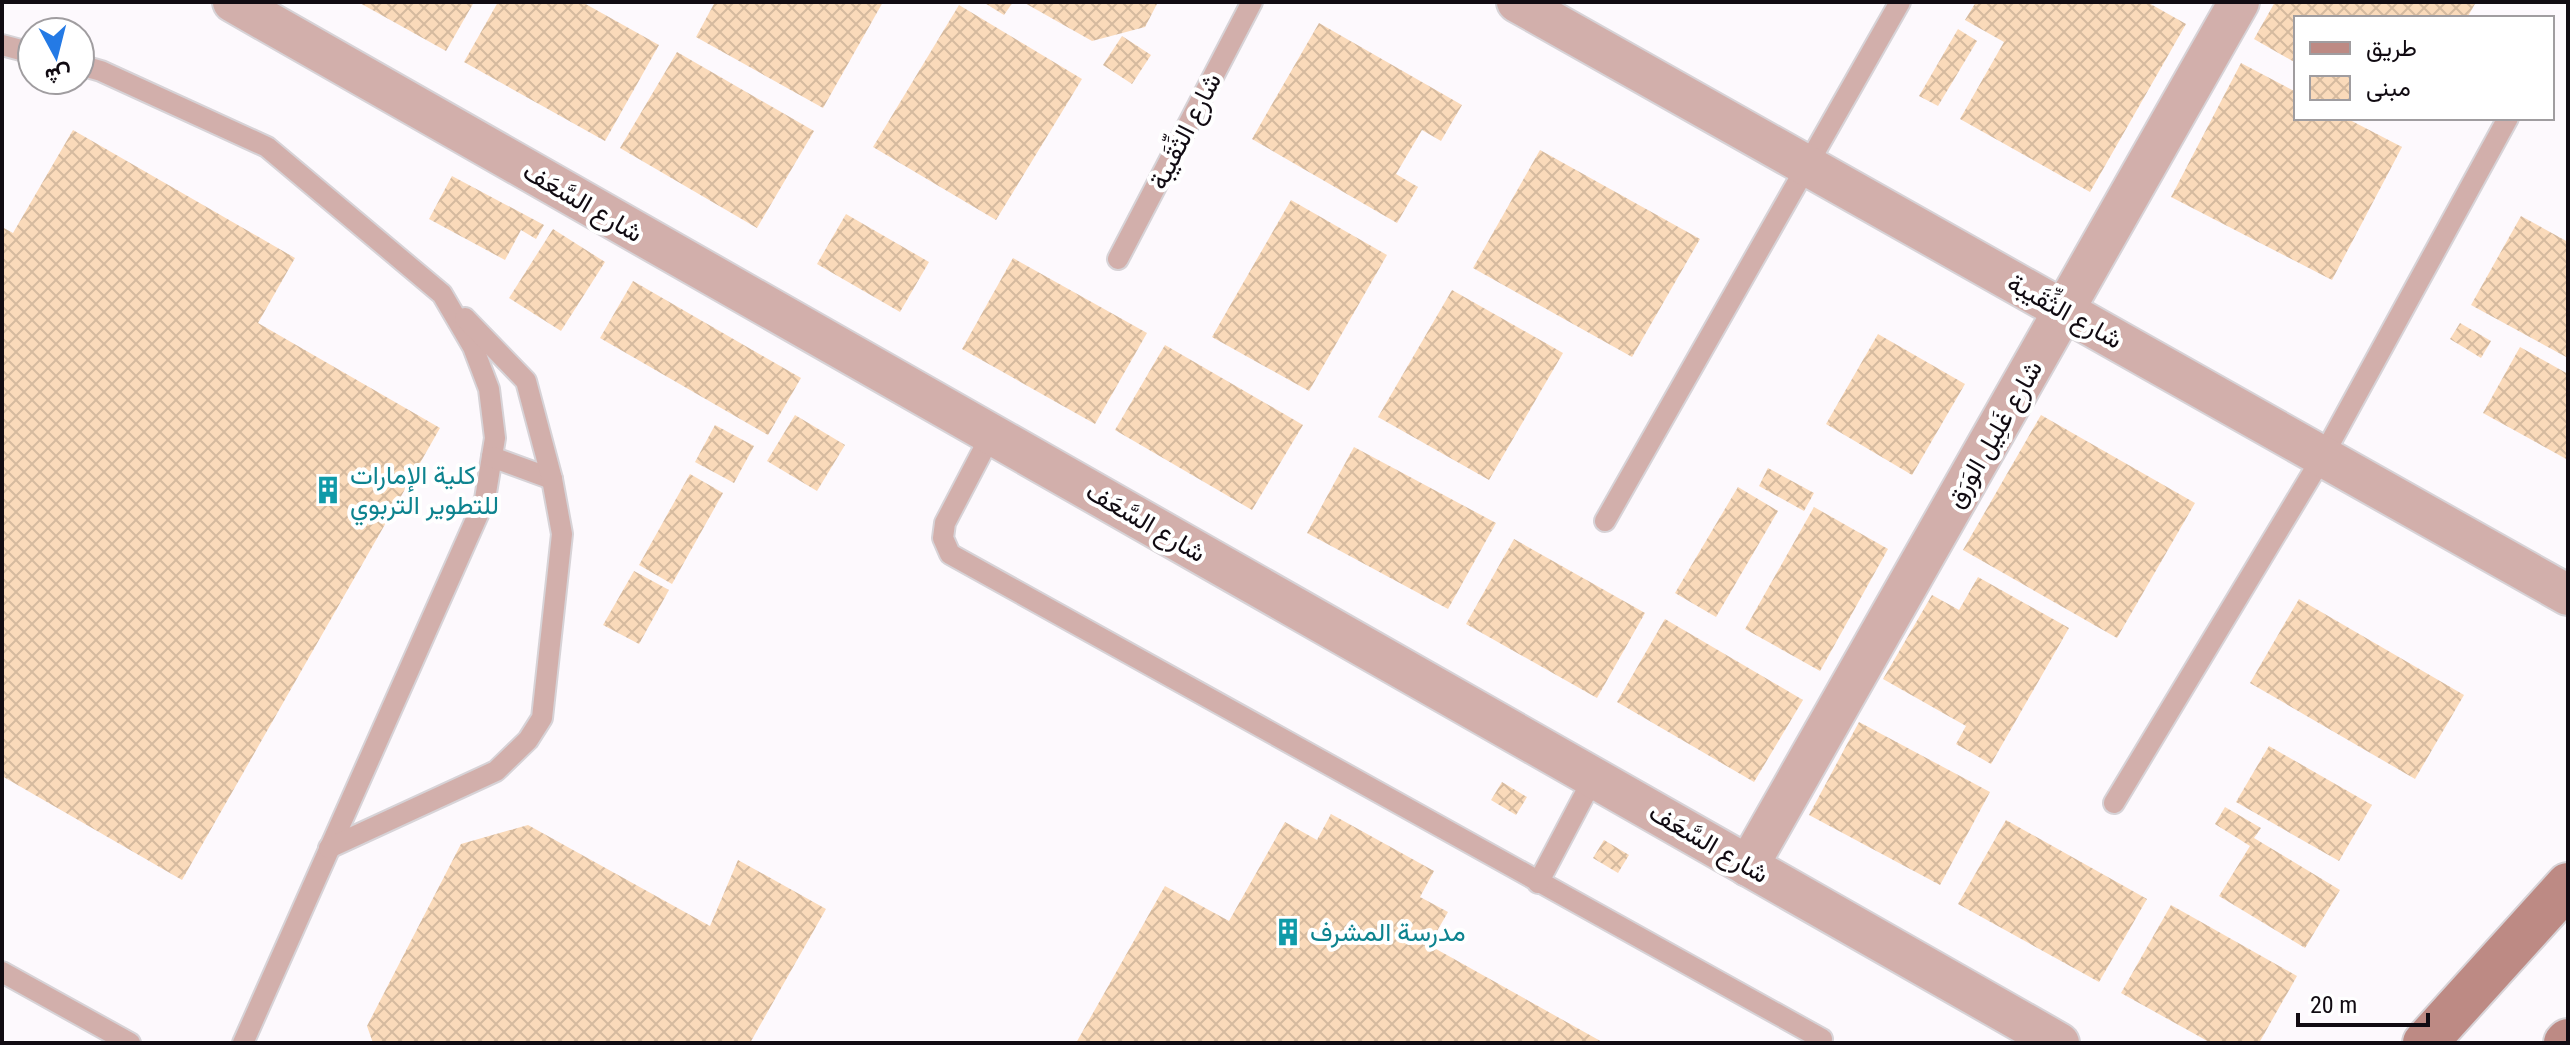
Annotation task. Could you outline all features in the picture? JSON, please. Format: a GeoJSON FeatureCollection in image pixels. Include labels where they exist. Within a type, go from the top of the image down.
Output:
{"type":"FeatureCollection","features":[{"type":"Feature","properties":{"kind":"street","name":"شارع السَّعَف"},"geometry":{"type":"LineString","coordinates":[[233,2],[2059,1043]]}},
{"type":"Feature","properties":{"kind":"street","name":"شارع الثِّقَيبة"},"geometry":{"type":"LineString","coordinates":[[1517,2],[2568,595]]}},
{"type":"Feature","properties":{"kind":"street","name":"شارع غَلِيل الوَرَق"},"geometry":{"type":"LineString","coordinates":[[1748,866],[2239,2]]}},
{"type":"Feature","properties":{"kind":"street"},"geometry":{"type":"LineString","coordinates":[[2425,1043],[2568,885]]}},
{"type":"Feature","properties":{"kind":"lane","name":"شارع الثِّقَيبة"},"geometry":{"type":"LineString","coordinates":[[1118,259],[1252,2]]}},
{"type":"Feature","properties":{"kind":"lane"},"geometry":{"type":"LineString","coordinates":[[1605,521],[1900,2]]}},
{"type":"Feature","properties":{"kind":"lane"},"geometry":{"type":"LineString","coordinates":[[96,70],[267,147],[442,294],[526,381],[552,479],[562,534],[542,718],[528,740],[496,771],[329,848]]}},
{"type":"Feature","properties":{"kind":"lane"},"geometry":{"type":"LineString","coordinates":[[2114,803],[2323,456],[2507,120]]}},
{"type":"Feature","properties":{"kind":"lane"},"geometry":{"type":"LineString","coordinates":[[243,1043],[485,499],[495,438],[489,389],[473,347],[442,294]]}},
{"type":"Feature","properties":{"kind":"lane"},"geometry":{"type":"LineString","coordinates":[[991,435],[945,523],[943,538],[950,554],[1822,1039]]}},
{"type":"Feature","properties":{"kind":"lane"},"geometry":{"type":"LineString","coordinates":[[492,457],[552,479]]}},
{"type":"Feature","properties":{"kind":"lane"},"geometry":{"type":"LineString","coordinates":[[1538,883],[1594,777]]}},
{"type":"Feature","properties":{"kind":"lane"},"geometry":{"type":"LineString","coordinates":[[2,972],[130,1043]]}},
{"type":"Feature","properties":{"kind":"building"},"geometry":{"type":"Polygon","coordinates":[[[358,2],[474,2],[446,51],[358,2]]]}},
{"type":"Feature","properties":{"kind":"building"},"geometry":{"type":"Polygon","coordinates":[[[498,2],[582,2],[659,45],[605,141],[464,62],[498,2]]]}},
{"type":"Feature","properties":{"kind":"building"},"geometry":{"type":"Polygon","coordinates":[[[715,2],[883,2],[823,108],[696,37],[715,2]]]}},
{"type":"Feature","properties":{"kind":"building"},"geometry":{"type":"Polygon","coordinates":[[[983,2],[1013,2],[1004,15],[983,2]]]}},
{"type":"Feature","properties":{"kind":"building"},"geometry":{"type":"Polygon","coordinates":[[[1023,2],[1158,2],[1145,27],[1092,41],[1023,2]]]}},
{"type":"Feature","properties":{"kind":"building"},"geometry":{"type":"Polygon","coordinates":[[[1976,2],[2147,2],[2186,24],[2090,192],[1960,119],[2004,42],[1965,20],[1976,2]]]}},
{"type":"Feature","properties":{"kind":"building"},"geometry":{"type":"Polygon","coordinates":[[[2275,2],[2476,2],[2468,16],[2294,16],[2294,62],[2254,39],[2275,2]]]}},
{"type":"Feature","properties":{"kind":"building"},"geometry":{"type":"Polygon","coordinates":[[[959,5],[1082,79],[996,220],[873,147],[959,5]]]}},
{"type":"Feature","properties":{"kind":"building"},"geometry":{"type":"Polygon","coordinates":[[[1319,23],[1462,105],[1441,141],[1422,130],[1396,174],[1418,187],[1397,223],[1252,139],[1319,23]]]}},
{"type":"Feature","properties":{"kind":"building"},"geometry":{"type":"Polygon","coordinates":[[[1958,29],[1977,41],[1938,106],[1919,96],[1958,29]]]}},
{"type":"Feature","properties":{"kind":"building"},"geometry":{"type":"Polygon","coordinates":[[[1122,36],[1151,55],[1132,84],[1103,65],[1122,36]]]}},
{"type":"Feature","properties":{"kind":"building"},"geometry":{"type":"Polygon","coordinates":[[[677,52],[814,131],[757,228],[620,148],[677,52]]]}},
{"type":"Feature","properties":{"kind":"building"},"geometry":{"type":"Polygon","coordinates":[[[2241,63],[2294,91],[2294,120],[2350,120],[2402,147],[2332,280],[2171,197],[2241,63]]]}},
{"type":"Feature","properties":{"kind":"building","name":"كلية الإمارات للتطوير التربوي"},"geometry":{"type":"Polygon","coordinates":[[[73,130],[295,258],[258,323],[440,428],[182,880],[2,776],[2,227],[13,233],[73,130]]]}},
{"type":"Feature","properties":{"kind":"building"},"geometry":{"type":"Polygon","coordinates":[[[1540,150],[1700,239],[1632,357],[1473,268],[1540,150]]]}},
{"type":"Feature","properties":{"kind":"building"},"geometry":{"type":"Polygon","coordinates":[[[452,176],[544,225],[536,239],[521,230],[505,260],[429,219],[452,176]]]}},
{"type":"Feature","properties":{"kind":"building"},"geometry":{"type":"Polygon","coordinates":[[[1291,200],[1387,255],[1309,391],[1212,337],[1291,200]]]}},
{"type":"Feature","properties":{"kind":"building"},"geometry":{"type":"Polygon","coordinates":[[[846,214],[929,262],[900,312],[817,264],[846,214]]]}},
{"type":"Feature","properties":{"kind":"building"},"geometry":{"type":"Polygon","coordinates":[[[2521,216],[2568,242],[2568,358],[2471,305],[2521,216]]]}},
{"type":"Feature","properties":{"kind":"building"},"geometry":{"type":"Polygon","coordinates":[[[553,229],[605,262],[561,331],[509,298],[553,229]]]}},
{"type":"Feature","properties":{"kind":"building"},"geometry":{"type":"Polygon","coordinates":[[[1013,258],[1147,333],[1095,424],[962,349],[1013,258]]]}},
{"type":"Feature","properties":{"kind":"building"},"geometry":{"type":"Polygon","coordinates":[[[633,281],[801,378],[768,435],[600,338],[633,281]]]}},
{"type":"Feature","properties":{"kind":"building"},"geometry":{"type":"Polygon","coordinates":[[[1452,290],[1563,353],[1489,480],[1378,417],[1452,290]]]}},
{"type":"Feature","properties":{"kind":"building"},"geometry":{"type":"Polygon","coordinates":[[[2460,323],[2491,341],[2481,358],[2450,339],[2460,323]]]}},
{"type":"Feature","properties":{"kind":"building"},"geometry":{"type":"Polygon","coordinates":[[[1878,334],[1965,384],[1912,475],[1826,424],[1878,334]]]}},
{"type":"Feature","properties":{"kind":"building"},"geometry":{"type":"Polygon","coordinates":[[[1165,345],[1303,425],[1252,510],[1115,430],[1165,345]]]}},
{"type":"Feature","properties":{"kind":"building"},"geometry":{"type":"Polygon","coordinates":[[[2520,347],[2568,374],[2568,460],[2483,413],[2520,347]]]}},
{"type":"Feature","properties":{"kind":"building"},"geometry":{"type":"Polygon","coordinates":[[[795,415],[845,445],[817,491],[767,461],[795,415]]]}},
{"type":"Feature","properties":{"kind":"building"},"geometry":{"type":"Polygon","coordinates":[[[2041,415],[2195,503],[2117,638],[1963,550],[2041,415]]]}},
{"type":"Feature","properties":{"kind":"building"},"geometry":{"type":"Polygon","coordinates":[[[715,425],[754,446],[734,483],[695,462],[715,425]]]}},
{"type":"Feature","properties":{"kind":"building"},"geometry":{"type":"Polygon","coordinates":[[[1354,447],[1496,523],[1448,609],[1307,533],[1354,447]]]}},
{"type":"Feature","properties":{"kind":"building"},"geometry":{"type":"Polygon","coordinates":[[[1768,468],[1814,493],[1804,511],[1759,486],[1768,468]]]}},
{"type":"Feature","properties":{"kind":"building"},"geometry":{"type":"Polygon","coordinates":[[[690,474],[723,493],[672,584],[639,565],[690,474]]]}},
{"type":"Feature","properties":{"kind":"building"},"geometry":{"type":"Polygon","coordinates":[[[1738,487],[1778,511],[1716,617],[1675,593],[1738,487]]]}},
{"type":"Feature","properties":{"kind":"building"},"geometry":{"type":"Polygon","coordinates":[[[1814,507],[1888,549],[1820,671],[1745,629],[1814,507]]]}},
{"type":"Feature","properties":{"kind":"building"},"geometry":{"type":"Polygon","coordinates":[[[1514,539],[1645,613],[1597,698],[1466,624],[1514,539]]]}},
{"type":"Feature","properties":{"kind":"building"},"geometry":{"type":"Polygon","coordinates":[[[634,571],[669,590],[639,644],[603,625],[634,571]]]}},
{"type":"Feature","properties":{"kind":"building"},"geometry":{"type":"Polygon","coordinates":[[[1978,577],[2069,628],[1991,764],[1956,744],[1966,726],[1883,679],[1932,595],[1959,610],[1978,577]]]}},
{"type":"Feature","properties":{"kind":"building"},"geometry":{"type":"Polygon","coordinates":[[[2299,599],[2464,695],[2415,779],[2250,683],[2299,599]]]}},
{"type":"Feature","properties":{"kind":"building"},"geometry":{"type":"Polygon","coordinates":[[[1665,619],[1803,700],[1754,782],[1617,702],[1665,619]]]}},
{"type":"Feature","properties":{"kind":"building"},"geometry":{"type":"Polygon","coordinates":[[[1859,722],[1990,792],[1940,885],[1809,815],[1859,722]]]}},
{"type":"Feature","properties":{"kind":"building"},"geometry":{"type":"Polygon","coordinates":[[[2269,746],[2372,805],[2339,861],[2236,802],[2269,746]]]}},
{"type":"Feature","properties":{"kind":"building"},"geometry":{"type":"Polygon","coordinates":[[[1502,782],[1527,797],[1516,815],[1491,800],[1502,782]]]}},
{"type":"Feature","properties":{"kind":"building"},"geometry":{"type":"Polygon","coordinates":[[[2225,807],[2261,828],[2254,838],[2340,890],[2305,948],[2219,896],[2250,846],[2215,824],[2225,807]]]}},
{"type":"Feature","properties":{"kind":"building","name":"مدرسة المشرف"},"geometry":{"type":"Polygon","coordinates":[[[1331,814],[1434,871],[1420,897],[1448,912],[1429,945],[1604,1043],[1076,1043],[1165,886],[1229,921],[1285,822],[1317,840],[1331,814]]]}},
{"type":"Feature","properties":{"kind":"building"},"geometry":{"type":"Polygon","coordinates":[[[2006,820],[2147,899],[2099,982],[1958,904],[2006,820]]]}},
{"type":"Feature","properties":{"kind":"building"},"geometry":{"type":"Polygon","coordinates":[[[528,825],[710,926],[738,860],[826,909],[750,1043],[373,1043],[367,1026],[461,844],[528,825]]]}},
{"type":"Feature","properties":{"kind":"building"},"geometry":{"type":"Polygon","coordinates":[[[1604,840],[1629,855],[1618,873],[1593,858],[1604,840]]]}},
{"type":"Feature","properties":{"kind":"building"},"geometry":{"type":"Polygon","coordinates":[[[2171,905],[2297,976],[2259,1043],[2211,1043],[2121,993],[2171,905]]]}},
{"type":"Feature","properties":{"kind":"place","name":"كلية الإمارات للتطوير التربوي"},"geometry":{"type":"Point","coordinates":[328,490]}},
{"type":"Feature","properties":{"kind":"place","name":"مدرسة المشرف"},"geometry":{"type":"Point","coordinates":[1288,932]}}]}
